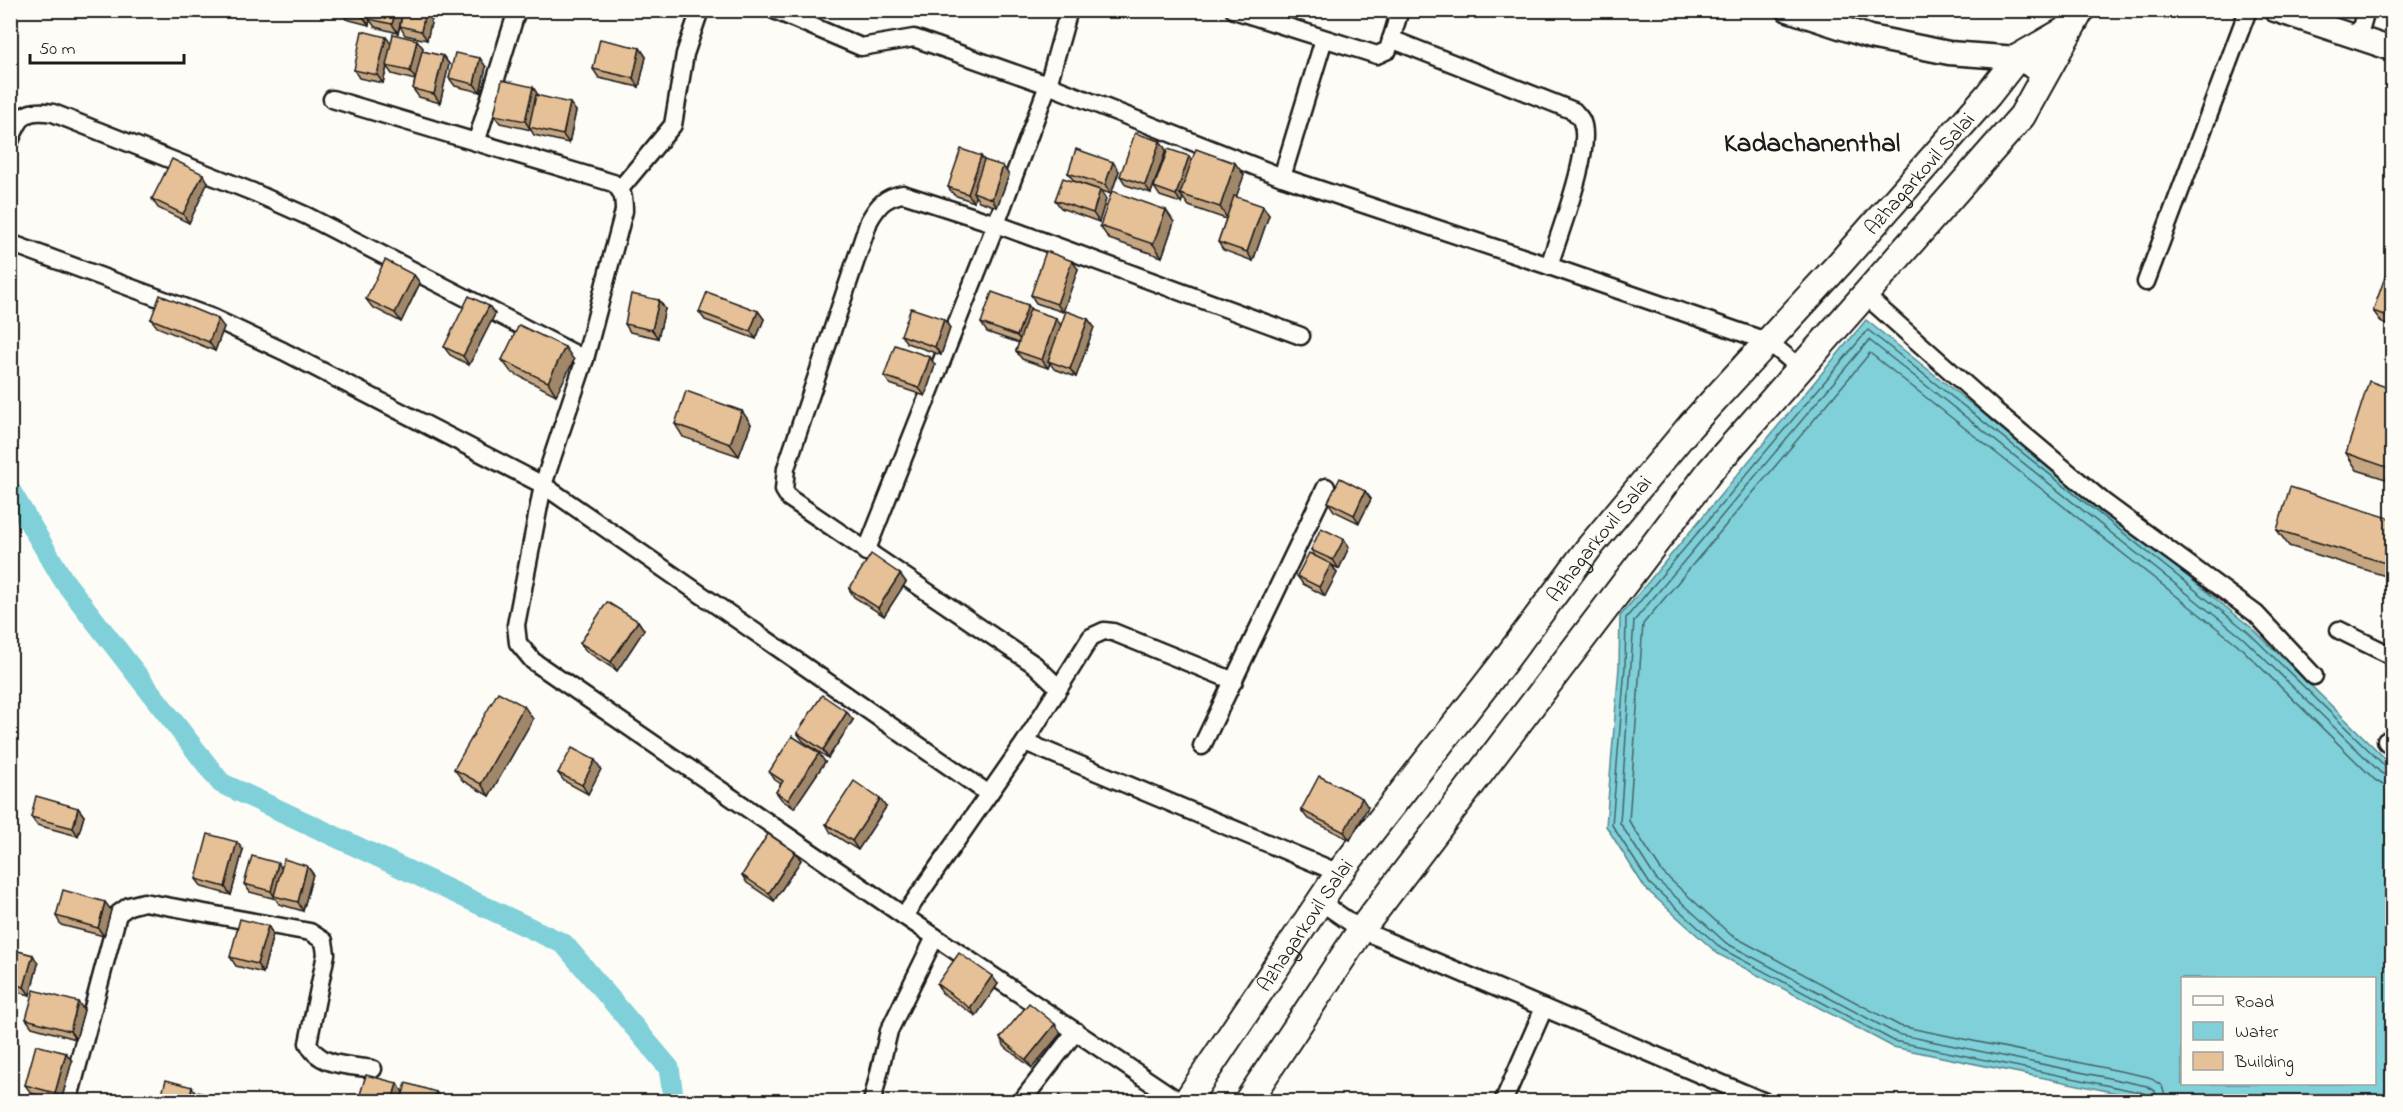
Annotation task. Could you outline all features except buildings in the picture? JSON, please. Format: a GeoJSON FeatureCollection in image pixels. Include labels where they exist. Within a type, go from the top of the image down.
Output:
{"type":"FeatureCollection","features":[{"type":"Feature","properties":{"kind":"main road"},"geometry":{"type":"LineString","coordinates":[[1788,10],[1870,37],[1949,53],[2017,58],[2045,74]]}},
{"type":"Feature","properties":{"kind":"main road"},"geometry":{"type":"LineString","coordinates":[[2275,10],[2392,49]]}},
{"type":"Feature","properties":{"kind":"main road","name":"Azhagarkovil Salai"},"geometry":{"type":"LineString","coordinates":[[1186,1101],[1339,873],[1500,667],[1588,549],[1691,425],[1769,342],[1988,95],[2017,58],[2076,19]]}},
{"type":"Feature","properties":{"kind":"main road","name":"Azhagarkovil Salai"},"geometry":{"type":"LineString","coordinates":[[1247,1101],[1361,930],[1710,471],[2022,116],[2076,19]]}},
{"type":"Feature","properties":{"kind":"street"},"geometry":{"type":"LineString","coordinates":[[620,189],[673,124],[685,54],[700,10]]}},
{"type":"Feature","properties":{"kind":"street"},"geometry":{"type":"LineString","coordinates":[[774,10],[861,47],[914,38],[1048,85],[1282,177],[1769,342],[1800,368]]}},
{"type":"Feature","properties":{"kind":"street"},"geometry":{"type":"LineString","coordinates":[[866,552],[996,224],[1048,85],[1069,10]]}},
{"type":"Feature","properties":{"kind":"street"},"geometry":{"type":"LineString","coordinates":[[1234,10],[1377,55],[1388,50],[1400,10]]}},
{"type":"Feature","properties":{"kind":"street"},"geometry":{"type":"LineString","coordinates":[[2146,282],[2248,10]]}},
{"type":"Feature","properties":{"kind":"street"},"geometry":{"type":"LineString","coordinates":[[2358,38],[2366,10]]}},
{"type":"Feature","properties":{"kind":"street"},"geometry":{"type":"LineString","coordinates":[[477,140],[512,12]]}},
{"type":"Feature","properties":{"kind":"street"},"geometry":{"type":"LineString","coordinates":[[1282,177],[1324,39]]}},
{"type":"Feature","properties":{"kind":"street"},"geometry":{"type":"LineString","coordinates":[[1391,39],[1574,111],[1582,122],[1584,137],[1581,164],[1549,266]]}},
{"type":"Feature","properties":{"kind":"street"},"geometry":{"type":"LineString","coordinates":[[332,99],[477,140],[613,183],[620,189],[624,198],[624,212],[585,359],[543,485],[516,625],[518,643],[533,661],[904,916],[1180,1101]]}},
{"type":"Feature","properties":{"kind":"street"},"geometry":{"type":"LineString","coordinates":[[10,141],[16,124],[24,115],[39,110],[53,113],[253,192],[307,216],[585,359]]}},
{"type":"Feature","properties":{"kind":"street"},"geometry":{"type":"LineString","coordinates":[[1059,688],[1035,665],[866,552],[789,498],[784,490],[783,479],[869,221],[878,204],[892,196],[903,195],[996,224],[1301,336]]}},
{"type":"Feature","properties":{"kind":"street"},"geometry":{"type":"LineString","coordinates":[[10,243],[213,318],[283,351],[543,485],[989,794]]}},
{"type":"Feature","properties":{"kind":"street"},"geometry":{"type":"LineString","coordinates":[[1866,296],[1992,408],[2105,503],[2256,614],[2314,676]]}},
{"type":"Feature","properties":{"kind":"street"},"geometry":{"type":"LineString","coordinates":[[1202,746],[1326,487]]}},
{"type":"Feature","properties":{"kind":"street"},"geometry":{"type":"LineString","coordinates":[[2340,630],[2392,656]]}},
{"type":"Feature","properties":{"kind":"street"},"geometry":{"type":"LineString","coordinates":[[904,916],[1025,742],[1091,637],[1104,631],[1113,632],[1234,681]]}},
{"type":"Feature","properties":{"kind":"street"},"geometry":{"type":"LineString","coordinates":[[1025,742],[1339,873]]}},
{"type":"Feature","properties":{"kind":"street"},"geometry":{"type":"LineString","coordinates":[[69,1101],[118,914],[129,906],[144,902],[310,932],[324,941],[326,954],[308,1043],[312,1053],[323,1060],[373,1069]]}},
{"type":"Feature","properties":{"kind":"street"},"geometry":{"type":"LineString","coordinates":[[1321,902],[1361,930],[1765,1101]]}},
{"type":"Feature","properties":{"kind":"street"},"geometry":{"type":"LineString","coordinates":[[872,1101],[889,1031],[935,937]]}},
{"type":"Feature","properties":{"kind":"street"},"geometry":{"type":"LineString","coordinates":[[1503,1101],[1544,1008]]}},
{"type":"Feature","properties":{"kind":"street"},"geometry":{"type":"LineString","coordinates":[[1021,1101],[1076,1031]]}},
{"type":"Feature","properties":{"kind":"water"},"geometry":{"type":"Polygon","coordinates":[[[1866,320],[2252,628],[2392,765],[2392,1101],[2156,1101],[1893,1047],[1718,954],[1645,888],[1606,826],[1619,667],[1620,616],[1866,320]]]}},
{"type":"Feature","properties":{"kind":"waterway"},"geometry":{"type":"LineString","coordinates":[[10,490],[64,581],[221,783],[564,944],[669,1068],[674,1102]]}},
{"type":"Feature","properties":{"kind":"district","name":"Kadachanenthal"},"geometry":{"type":"Point","coordinates":[1812,142]}}]}
